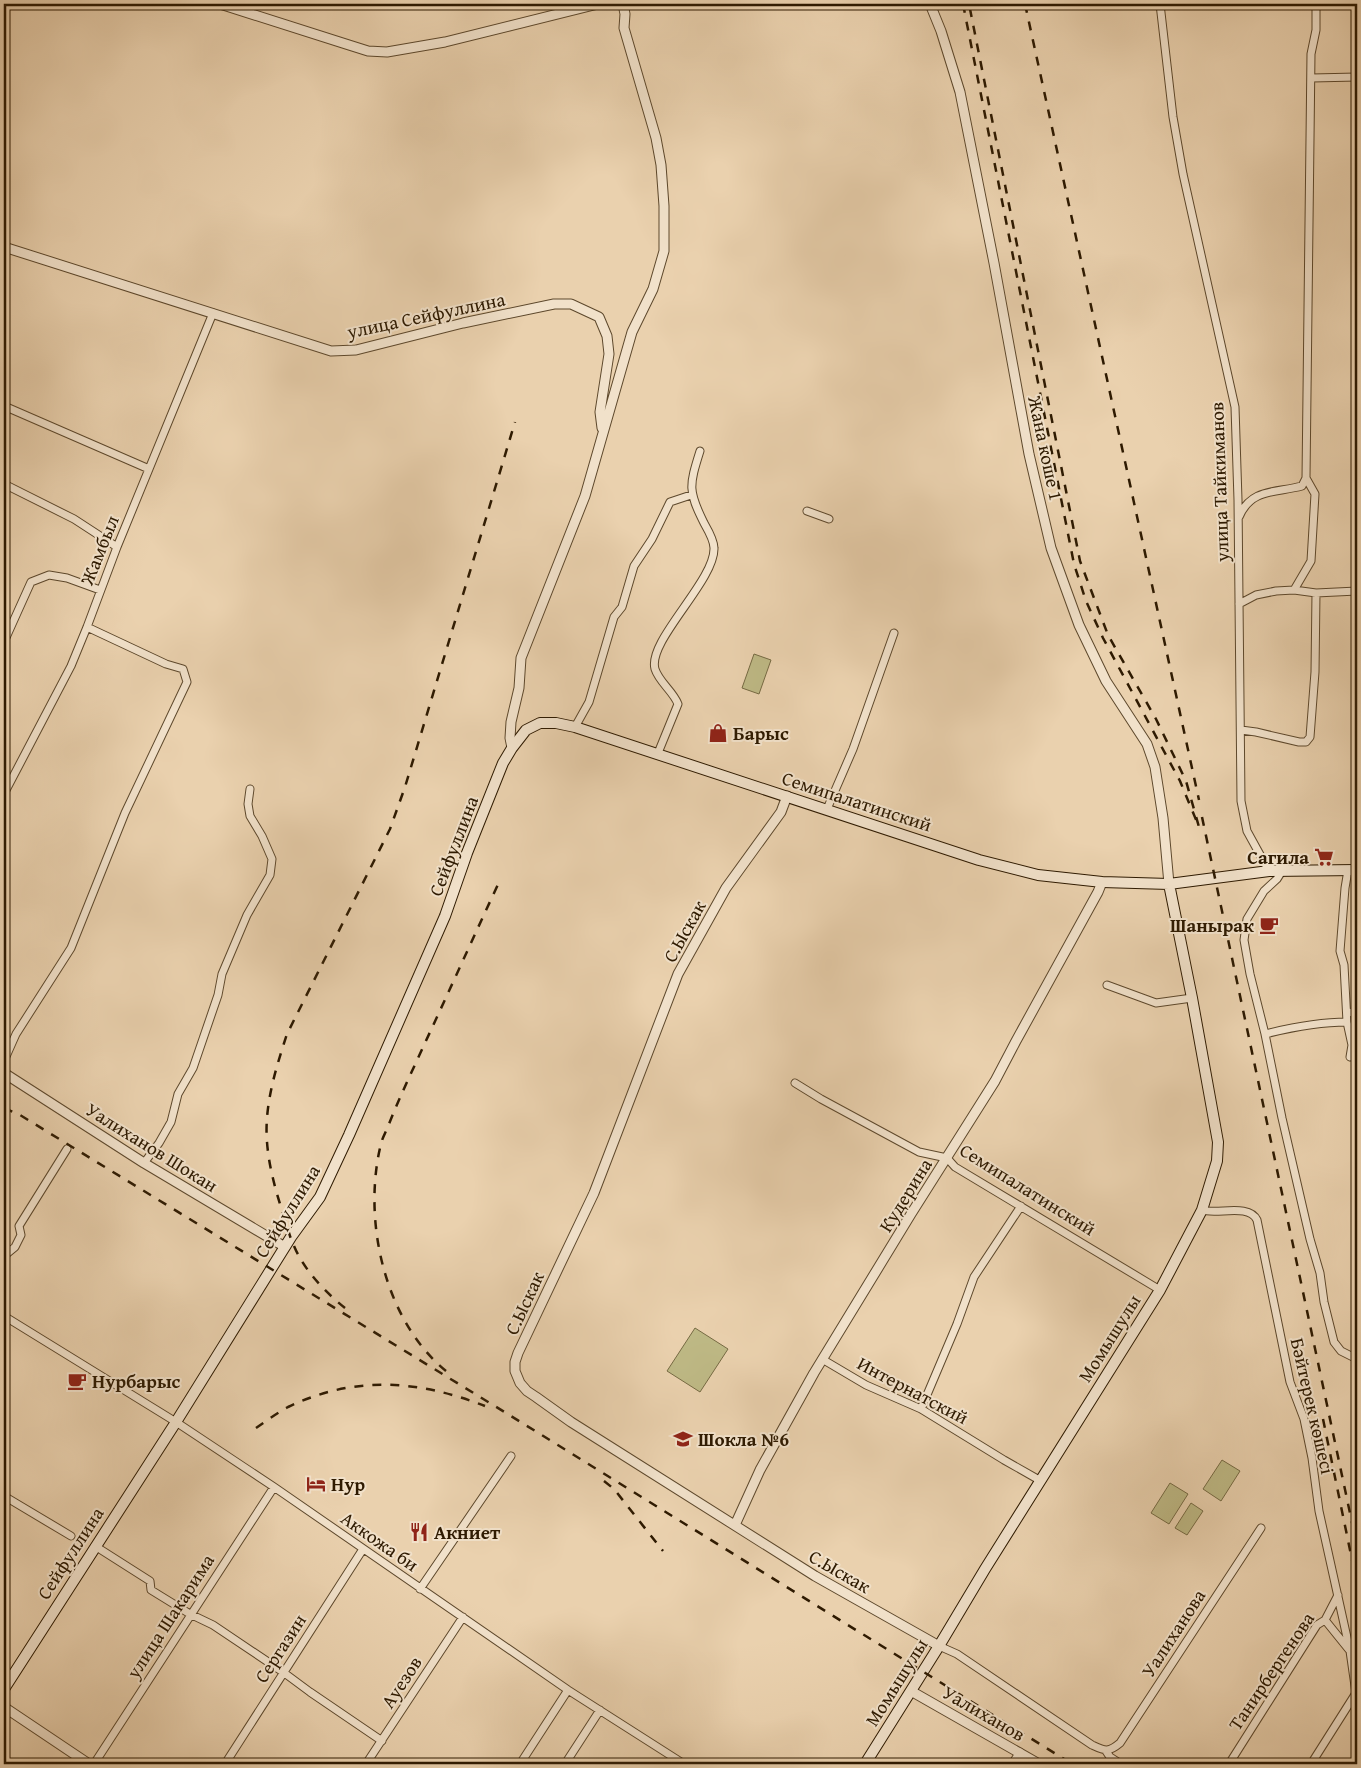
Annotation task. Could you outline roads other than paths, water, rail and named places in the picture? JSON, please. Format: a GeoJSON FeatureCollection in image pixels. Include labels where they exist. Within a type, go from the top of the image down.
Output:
{"type":"FeatureCollection","features":[{"type":"Feature","properties":{"kind":"main road","name":"Семипалатинский"},"geometry":{"type":"LineString","coordinates":[[540,723],[556,723],[575,727],[979,860],[1038,875],[1102,882],[1169,884],[1282,870],[1353,870]]}},
{"type":"Feature","properties":{"kind":"main road","name":"Сейфуллина"},"geometry":{"type":"LineString","coordinates":[[4,1689],[176,1422],[285,1247],[320,1198],[350,1135],[445,916],[467,854],[504,763],[512,748],[526,730],[540,723]]}},
{"type":"Feature","properties":{"kind":"main road","name":"Момышулы"},"geometry":{"type":"LineString","coordinates":[[865,1764],[1160,1290],[1202,1210],[1217,1162],[1218,1142],[1169,884]]}},
{"type":"Feature","properties":{"kind":"street"},"geometry":{"type":"LineString","coordinates":[[220,4],[349,46],[368,51],[387,52],[445,42],[598,4]]}},
{"type":"Feature","properties":{"kind":"street","name":"улица Сейфуллина"},"geometry":{"type":"LineString","coordinates":[[512,748],[510,738],[511,722],[519,688],[521,658],[585,496],[632,332],[653,289],[664,251],[664,206],[661,165],[656,138],[624,28],[625,14],[623,4]]}},
{"type":"Feature","properties":{"kind":"street","name":"Жана коше 1"},"geometry":{"type":"LineString","coordinates":[[930,4],[941,30],[960,92],[1029,454],[1051,548],[1079,625],[1106,681],[1147,744],[1155,767],[1163,818],[1169,884]]}},
{"type":"Feature","properties":{"kind":"street","name":"улица Тайкиманов"},"geometry":{"type":"LineString","coordinates":[[1160,4],[1173,117],[1183,174],[1235,407],[1238,500],[1241,800],[1247,831],[1269,871]]}},
{"type":"Feature","properties":{"kind":"street"},"geometry":{"type":"LineString","coordinates":[[1237,522],[1244,506],[1257,495],[1302,486],[1306,478],[1312,54],[1316,30],[1316,4]]}},
{"type":"Feature","properties":{"kind":"street"},"geometry":{"type":"LineString","coordinates":[[1312,78],[1357,77]]}},
{"type":"Feature","properties":{"kind":"street","name":"улица Сейфуллина"},"geometry":{"type":"LineString","coordinates":[[4,247],[331,351],[356,350],[463,323],[554,304],[571,304],[599,317],[607,336],[609,354],[600,412],[603,433]]}},
{"type":"Feature","properties":{"kind":"street","name":"Жамбыл"},"geometry":{"type":"LineString","coordinates":[[4,794],[71,666],[116,547],[213,313]]}},
{"type":"Feature","properties":{"kind":"street"},"geometry":{"type":"LineString","coordinates":[[4,406],[149,469]]}},
{"type":"Feature","properties":{"kind":"street"},"geometry":{"type":"LineString","coordinates":[[658,753],[678,704],[675,697],[658,676],[654,667],[658,652],[668,631],[707,572],[714,547],[691,495],[692,475],[700,451]]}},
{"type":"Feature","properties":{"kind":"street"},"geometry":{"type":"LineString","coordinates":[[1294,590],[1311,561],[1315,494],[1306,478]]}},
{"type":"Feature","properties":{"kind":"street"},"geometry":{"type":"LineString","coordinates":[[4,484],[74,519],[116,547]]}},
{"type":"Feature","properties":{"kind":"street"},"geometry":{"type":"LineString","coordinates":[[575,727],[589,702],[614,617],[622,607],[634,566],[652,539],[670,502],[691,495]]}},
{"type":"Feature","properties":{"kind":"street"},"geometry":{"type":"LineString","coordinates":[[807,511],[829,519]]}},
{"type":"Feature","properties":{"kind":"street"},"geometry":{"type":"LineString","coordinates":[[4,642],[31,582],[49,575],[67,578],[100,590]]}},
{"type":"Feature","properties":{"kind":"street"},"geometry":{"type":"LineString","coordinates":[[1239,604],[1256,594],[1294,590],[1316,593],[1357,592]]}},
{"type":"Feature","properties":{"kind":"street"},"geometry":{"type":"LineString","coordinates":[[1241,730],[1299,742],[1306,742],[1310,737],[1316,593]]}},
{"type":"Feature","properties":{"kind":"street"},"geometry":{"type":"LineString","coordinates":[[4,1061],[16,1034],[71,948],[125,813],[187,682],[183,669],[166,664],[87,627]]}},
{"type":"Feature","properties":{"kind":"street"},"geometry":{"type":"LineString","coordinates":[[827,809],[853,749],[894,633]]}},
{"type":"Feature","properties":{"kind":"street"},"geometry":{"type":"LineString","coordinates":[[144,1163],[160,1143],[171,1122],[178,1094],[193,1068],[218,995],[222,974],[246,915],[270,875],[272,859],[262,836],[250,816],[248,804],[250,789]]}},
{"type":"Feature","properties":{"kind":"street","name":"С.Ыскак"},"geometry":{"type":"LineString","coordinates":[[787,796],[781,812],[726,888],[678,974],[594,1193],[515,1362],[516,1371],[527,1391],[571,1422],[815,1576],[939,1646]]}},
{"type":"Feature","properties":{"kind":"street"},"geometry":{"type":"LineString","coordinates":[[1282,870],[1277,879],[1264,891],[1247,919],[1244,940],[1282,1118],[1310,1239],[1320,1273],[1324,1302],[1334,1342],[1341,1351],[1356,1357]]}},
{"type":"Feature","properties":{"kind":"street"},"geometry":{"type":"LineString","coordinates":[[1350,1057],[1352,1045],[1347,1022],[1344,966],[1340,951],[1345,888],[1353,870]]}},
{"type":"Feature","properties":{"kind":"street","name":"Кудерина"},"geometry":{"type":"LineString","coordinates":[[735,1525],[760,1470],[822,1359],[995,1081],[1102,882]]}},
{"type":"Feature","properties":{"kind":"street"},"geometry":{"type":"LineString","coordinates":[[1107,985],[1156,1003],[1192,998]]}},
{"type":"Feature","properties":{"kind":"street"},"geometry":{"type":"LineString","coordinates":[[1347,1012],[1357,1013]]}},
{"type":"Feature","properties":{"kind":"street"},"geometry":{"type":"LineString","coordinates":[[1265,1034],[1299,1025],[1347,1022]]}},
{"type":"Feature","properties":{"kind":"street","name":"Уалиханов Шокан"},"geometry":{"type":"LineString","coordinates":[[4,1073],[144,1163],[285,1247]]}},
{"type":"Feature","properties":{"kind":"street","name":"Семипалатинский"},"geometry":{"type":"LineString","coordinates":[[795,1083],[919,1152],[947,1158],[955,1167],[1160,1290]]}},
{"type":"Feature","properties":{"kind":"street"},"geometry":{"type":"LineString","coordinates":[[4,1256],[15,1247],[21,1234],[19,1226],[67,1149]]}},
{"type":"Feature","properties":{"kind":"street"},"geometry":{"type":"LineString","coordinates":[[921,1409],[957,1324],[974,1276],[1021,1206]]}},
{"type":"Feature","properties":{"kind":"street","name":"Бәйтерек көшесі"},"geometry":{"type":"LineString","coordinates":[[1202,1210],[1209,1213],[1237,1210],[1256,1216],[1290,1382],[1304,1419],[1312,1458],[1319,1511],[1350,1652],[1356,1696],[1310,1764]]}},
{"type":"Feature","properties":{"kind":"street","name":"Аккожа би"},"geometry":{"type":"LineString","coordinates":[[5,1320],[176,1422],[274,1487],[568,1690],[683,1764]]}},
{"type":"Feature","properties":{"kind":"street","name":"Интернатский"},"geometry":{"type":"LineString","coordinates":[[822,1359],[866,1385],[921,1409],[1041,1481]]}},
{"type":"Feature","properties":{"kind":"street"},"geometry":{"type":"LineString","coordinates":[[420,1589],[511,1456]]}},
{"type":"Feature","properties":{"kind":"street","name":"улица Шакарима"},"geometry":{"type":"LineString","coordinates":[[94,1764],[274,1487]]}},
{"type":"Feature","properties":{"kind":"street"},"geometry":{"type":"LineString","coordinates":[[4,1496],[71,1536]]}},
{"type":"Feature","properties":{"kind":"street","name":"Уалиханова"},"geometry":{"type":"LineString","coordinates":[[1106,1751],[1113,1749],[1120,1743],[1261,1528]]}},
{"type":"Feature","properties":{"kind":"street"},"geometry":{"type":"LineString","coordinates":[[95,1546],[150,1581],[151,1590],[190,1614],[213,1624],[382,1741]]}},
{"type":"Feature","properties":{"kind":"street","name":"Сергазин"},"geometry":{"type":"LineString","coordinates":[[225,1764],[363,1550]]}},
{"type":"Feature","properties":{"kind":"street","name":"Танирбергенова"},"geometry":{"type":"LineString","coordinates":[[1229,1764],[1317,1625],[1325,1620],[1338,1595]]}},
{"type":"Feature","properties":{"kind":"street","name":"Ауезов"},"geometry":{"type":"LineString","coordinates":[[366,1764],[463,1617]]}},
{"type":"Feature","properties":{"kind":"street"},"geometry":{"type":"LineString","coordinates":[[1325,1620],[1350,1652]]}},
{"type":"Feature","properties":{"kind":"street"},"geometry":{"type":"LineString","coordinates":[[939,1646],[957,1654],[1092,1746],[1106,1751],[1110,1757],[1121,1764]]}},
{"type":"Feature","properties":{"kind":"street"},"geometry":{"type":"LineString","coordinates":[[520,1764],[568,1690]]}},
{"type":"Feature","properties":{"kind":"street","name":"Уалиханов"},"geometry":{"type":"LineString","coordinates":[[911,1690],[1040,1764]]}},
{"type":"Feature","properties":{"kind":"street"},"geometry":{"type":"LineString","coordinates":[[4,1707],[89,1764]]}},
{"type":"Feature","properties":{"kind":"street"},"geometry":{"type":"LineString","coordinates":[[565,1764],[600,1710]]}},
{"type":"Feature","properties":{"kind":"street"},"geometry":{"type":"LineString","coordinates":[[1012,1764],[1020,1752]]}},
{"type":"Feature","properties":{"kind":"railway"},"geometry":{"type":"LineString","coordinates":[[963,4],[1074,564],[1086,601],[1103,638],[1180,781],[1199,827],[1186,781],[1156,719],[1108,635],[1080,561],[969,4]]}},
{"type":"Feature","properties":{"kind":"railway"},"geometry":{"type":"LineString","coordinates":[[1025,4],[1199,800]]}},
{"type":"Feature","properties":{"kind":"railway"},"geometry":{"type":"LineString","coordinates":[[345,1308],[309,1272],[291,1240],[276,1191],[270,1162],[267,1142],[269,1101],[287,1034],[390,829],[405,787],[515,422]]}},
{"type":"Feature","properties":{"kind":"railway"},"geometry":{"type":"LineString","coordinates":[[1202,817],[1357,1546]]}},
{"type":"Feature","properties":{"kind":"railway"},"geometry":{"type":"LineString","coordinates":[[446,1371],[425,1350],[408,1326],[394,1298],[384,1269],[377,1238],[375,1177],[384,1136],[501,878]]}},
{"type":"Feature","properties":{"kind":"railway"},"geometry":{"type":"LineString","coordinates":[[4,1108],[20,1115],[511,1416],[1072,1764]]}},
{"type":"Feature","properties":{"kind":"railway"},"geometry":{"type":"LineString","coordinates":[[256,1428],[288,1407],[313,1397],[362,1386],[411,1386],[460,1397],[485,1406]]}},
{"type":"Feature","properties":{"kind":"railway"},"geometry":{"type":"LineString","coordinates":[[1323,1419],[1357,1584]]}},
{"type":"Feature","properties":{"kind":"railway"},"geometry":{"type":"LineString","coordinates":[[604,1481],[614,1489],[663,1551]]}},
{"type":"Feature","properties":{"kind":"place","name":"Барыс"},"geometry":{"type":"Point","coordinates":[718,733]}},
{"type":"Feature","properties":{"kind":"place","name":"Сагила"},"geometry":{"type":"Point","coordinates":[1324,857]}},
{"type":"Feature","properties":{"kind":"place","name":"Шанырак"},"geometry":{"type":"Point","coordinates":[1269,925]}},
{"type":"Feature","properties":{"kind":"place","name":"Нурбарыс"},"geometry":{"type":"Point","coordinates":[77,1381]}},
{"type":"Feature","properties":{"kind":"place","name":"Шокла №6"},"geometry":{"type":"Point","coordinates":[683,1439]}},
{"type":"Feature","properties":{"kind":"place","name":"Нур"},"geometry":{"type":"Point","coordinates":[316,1484]}},
{"type":"Feature","properties":{"kind":"place","name":"Акниет"},"geometry":{"type":"Point","coordinates":[419,1532]}}]}
